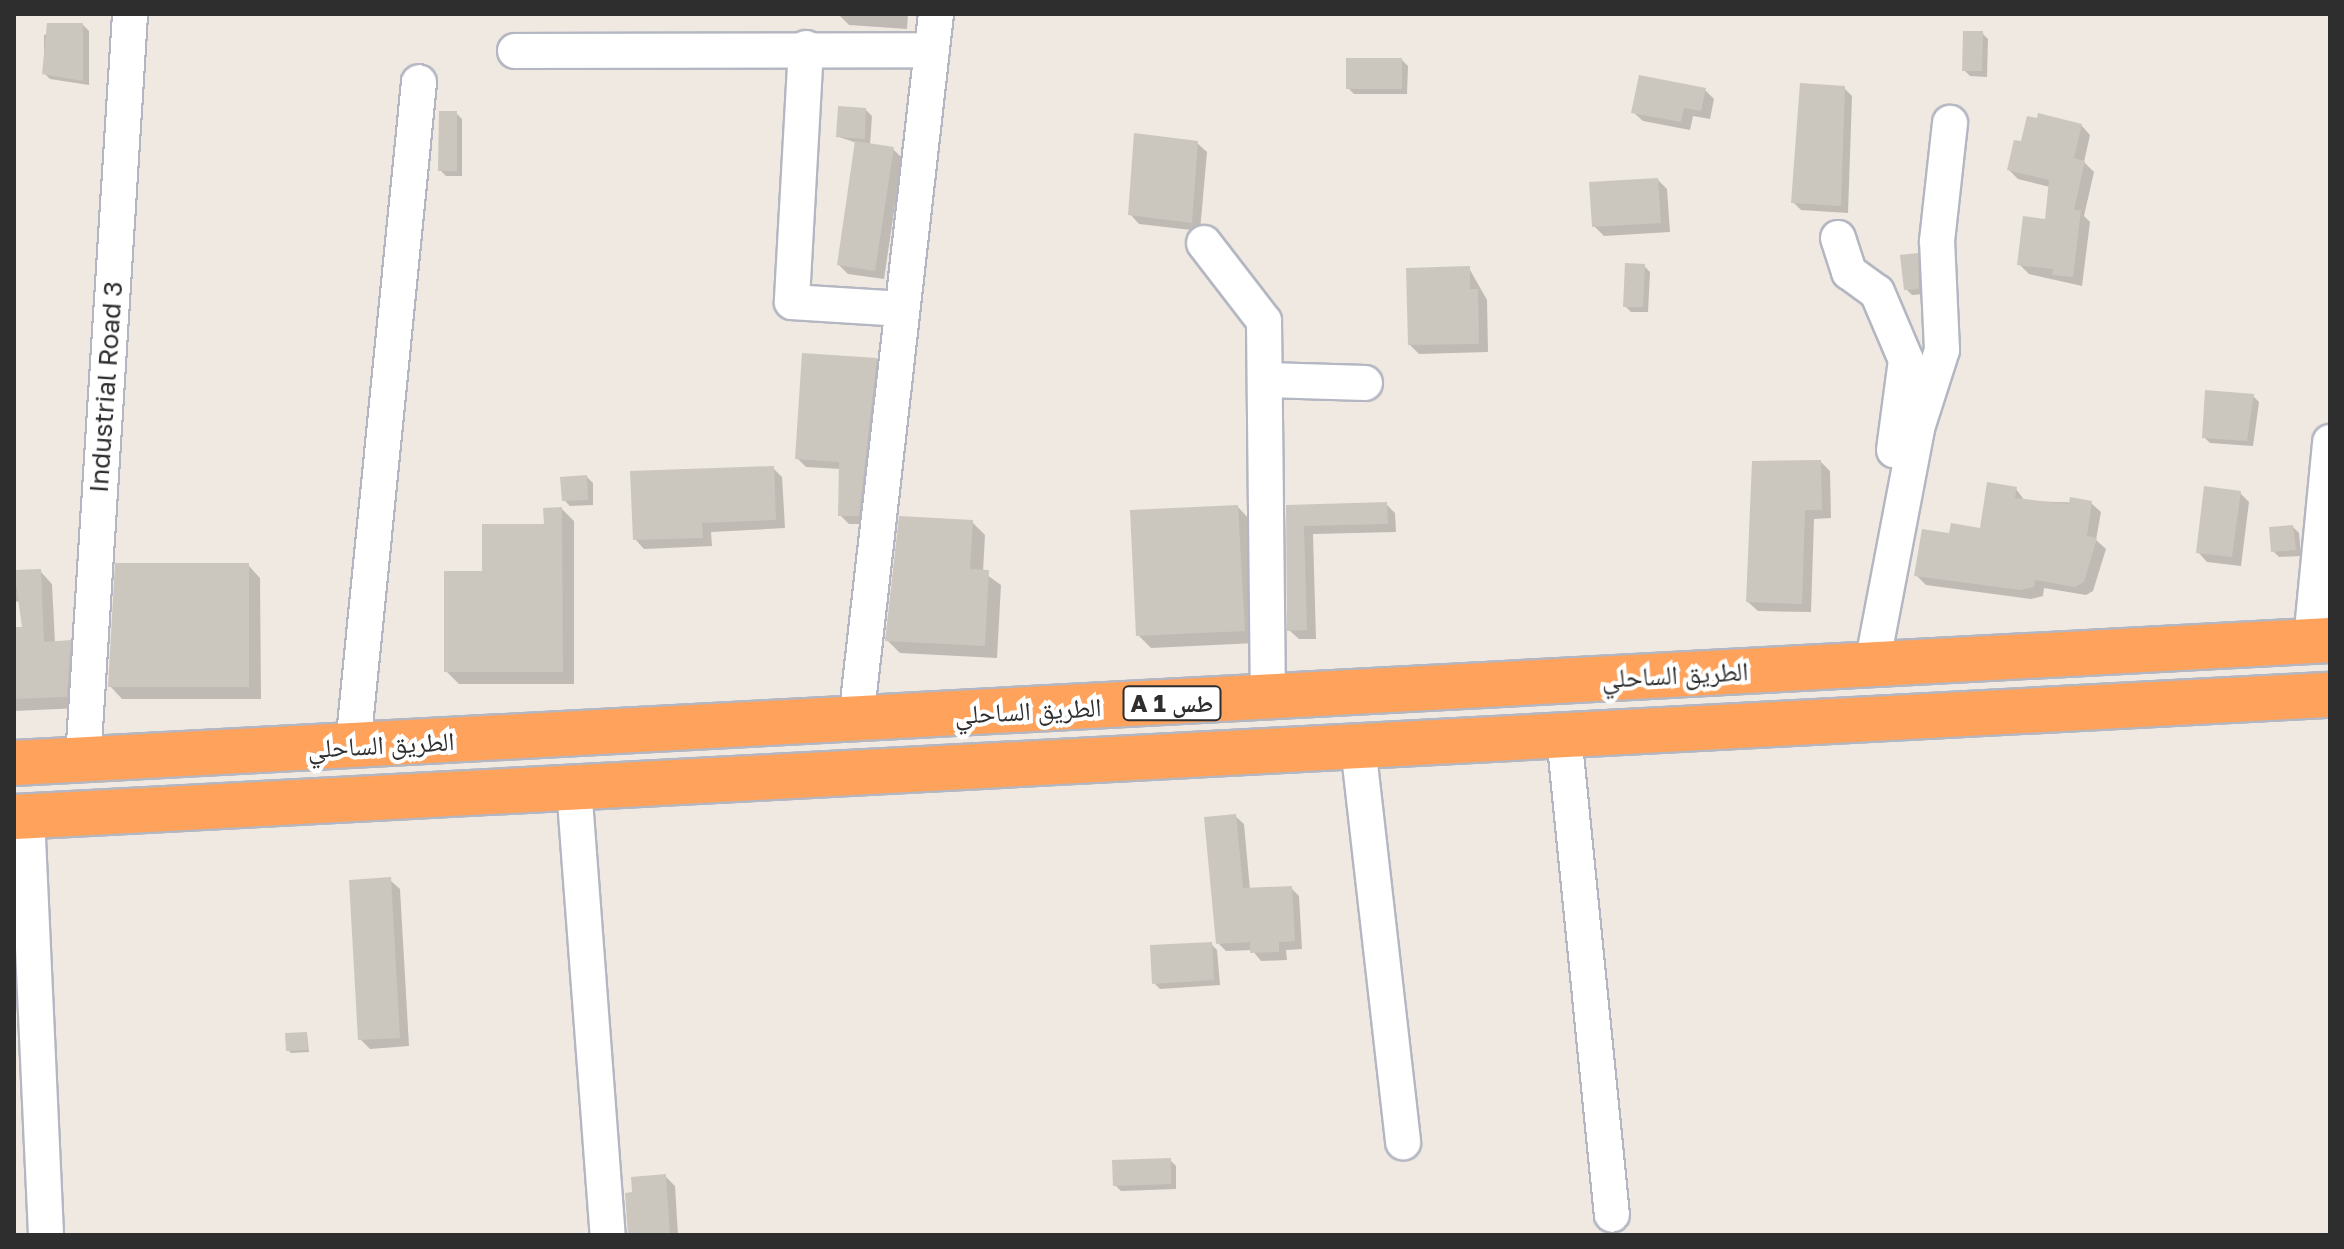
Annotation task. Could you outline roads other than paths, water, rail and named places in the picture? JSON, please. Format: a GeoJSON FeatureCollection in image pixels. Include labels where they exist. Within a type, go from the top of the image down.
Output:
{"type":"FeatureCollection","features":[{"type":"Feature","properties":{"kind":"highway","name":"الطريق الساحلي"},"geometry":{"type":"LineString","coordinates":[[14,763],[2321,640]]}},
{"type":"Feature","properties":{"kind":"highway","name":"الطريق الساحلي"},"geometry":{"type":"LineString","coordinates":[[20,816],[2330,695]]}},
{"type":"Feature","properties":{"kind":"street","name":"Industrial Road 3"},"geometry":{"type":"LineString","coordinates":[[83,760],[130,14]]}},
{"type":"Feature","properties":{"kind":"street"},"geometry":{"type":"LineString","coordinates":[[856,720],[936,14]]}},
{"type":"Feature","properties":{"kind":"street"},"geometry":{"type":"LineString","coordinates":[[806,48],[792,302],[902,309]]}},
{"type":"Feature","properties":{"kind":"street"},"geometry":{"type":"LineString","coordinates":[[515,51],[932,50]]}},
{"type":"Feature","properties":{"kind":"street"},"geometry":{"type":"LineString","coordinates":[[353,746],[419,82]]}},
{"type":"Feature","properties":{"kind":"street"},"geometry":{"type":"LineString","coordinates":[[1872,665],[1883,600],[1897,552],[1917,428],[1942,350],[1937,241],[1950,123]]}},
{"type":"Feature","properties":{"kind":"street"},"geometry":{"type":"LineString","coordinates":[[1838,238],[1849,272],[1877,292],[1906,360],[1877,559],[1883,600]]}},
{"type":"Feature","properties":{"kind":"street"},"geometry":{"type":"LineString","coordinates":[[1204,243],[1264,321],[1268,380],[1268,698]]}},
{"type":"Feature","properties":{"kind":"street"},"geometry":{"type":"LineString","coordinates":[[1268,380],[1365,383]]}},
{"type":"Feature","properties":{"kind":"street"},"geometry":{"type":"LineString","coordinates":[[2321,640],[2330,442]]}},
{"type":"Feature","properties":{"kind":"street"},"geometry":{"type":"LineString","coordinates":[[1564,735],[1612,1215]]}},
{"type":"Feature","properties":{"kind":"street"},"geometry":{"type":"LineString","coordinates":[[1358,746],[1403,1142]]}},
{"type":"Feature","properties":{"kind":"street"},"geometry":{"type":"LineString","coordinates":[[574,787],[608,1235]]}},
{"type":"Feature","properties":{"kind":"street"},"geometry":{"type":"LineString","coordinates":[[20,816],[46,1235]]}}]}
